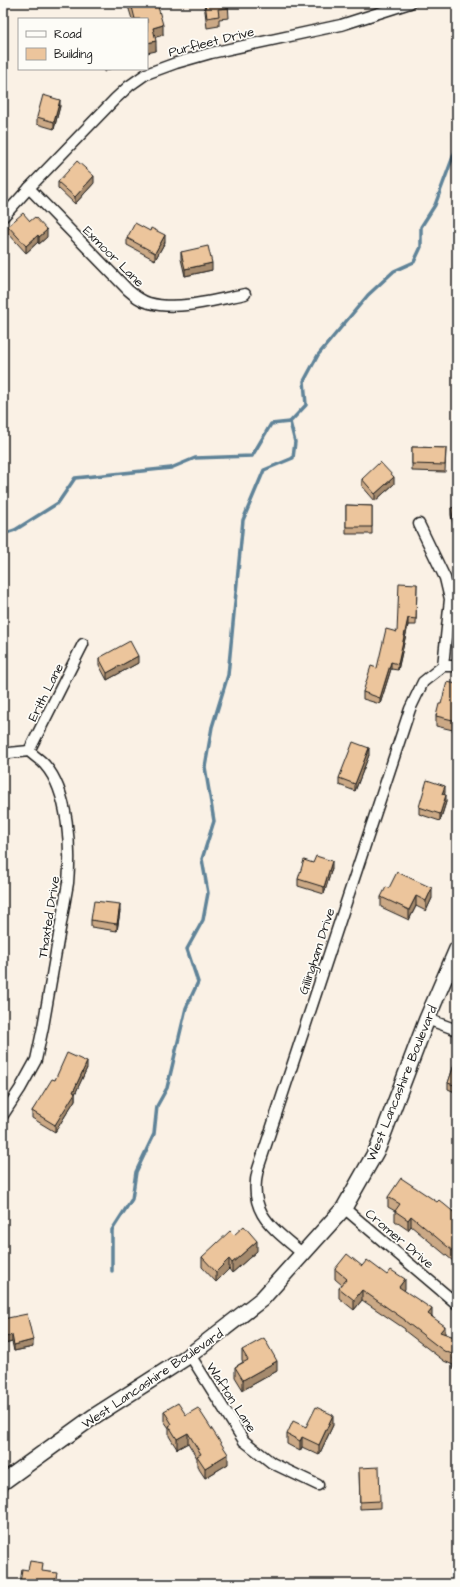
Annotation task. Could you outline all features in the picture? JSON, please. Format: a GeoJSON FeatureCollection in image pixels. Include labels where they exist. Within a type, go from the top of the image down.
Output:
{"type":"FeatureCollection","features":[{"type":"Feature","properties":{"kind":"main road","name":"West Lancashire Boulevard"},"geometry":{"type":"LineString","coordinates":[[3,1482],[93,1417],[190,1355],[262,1299],[344,1208],[378,1148],[427,1019],[457,949]]}},
{"type":"Feature","properties":{"kind":"street","name":"Purfleet Drive"},"geometry":{"type":"LineString","coordinates":[[3,217],[115,99],[146,74],[176,63],[211,53],[341,25],[410,3]]}},
{"type":"Feature","properties":{"kind":"street","name":"Exmoor Lane"},"geometry":{"type":"LineString","coordinates":[[29,188],[123,285],[139,299],[160,305],[180,305],[195,304],[245,294]]}},
{"type":"Feature","properties":{"kind":"street"},"geometry":{"type":"LineString","coordinates":[[419,524],[445,578],[450,599],[443,666],[457,666]]}},
{"type":"Feature","properties":{"kind":"street","name":"Erith Lane"},"geometry":{"type":"LineString","coordinates":[[29,751],[83,644]]}},
{"type":"Feature","properties":{"kind":"street","name":"Gillingham Drive"},"geometry":{"type":"LineString","coordinates":[[303,1254],[271,1226],[264,1217],[255,1197],[255,1182],[410,710],[424,682],[443,666]]}},
{"type":"Feature","properties":{"kind":"street"},"geometry":{"type":"LineString","coordinates":[[3,755],[9,752],[29,751]]}},
{"type":"Feature","properties":{"kind":"street","name":"Thaxted Drive"},"geometry":{"type":"LineString","coordinates":[[3,1115],[20,1089],[36,1060],[68,883],[70,859],[64,807],[55,779],[45,765],[29,751]]}},
{"type":"Feature","properties":{"kind":"street"},"geometry":{"type":"LineString","coordinates":[[427,1019],[457,1030]]}},
{"type":"Feature","properties":{"kind":"street","name":"Cromer Drive"},"geometry":{"type":"LineString","coordinates":[[344,1208],[457,1304]]}},
{"type":"Feature","properties":{"kind":"street","name":"Wafton Lane"},"geometry":{"type":"LineString","coordinates":[[190,1355],[244,1441],[272,1463],[318,1485]]}},
{"type":"Feature","properties":{"kind":"building"},"geometry":{"type":"Polygon","coordinates":[[[131,3],[157,3],[163,25],[153,28],[156,41],[148,43],[148,18],[135,18],[131,3]]]}},
{"type":"Feature","properties":{"kind":"building"},"geometry":{"type":"Polygon","coordinates":[[[205,3],[228,3],[229,8],[218,9],[219,16],[207,18],[205,3]]]}},
{"type":"Feature","properties":{"kind":"building"},"geometry":{"type":"Polygon","coordinates":[[[43,95],[60,100],[54,122],[37,117],[43,95]]]}},
{"type":"Feature","properties":{"kind":"building"},"geometry":{"type":"Polygon","coordinates":[[[77,161],[94,176],[75,197],[58,182],[77,161]]]}},
{"type":"Feature","properties":{"kind":"building"},"geometry":{"type":"Polygon","coordinates":[[[23,213],[30,221],[35,217],[47,230],[39,237],[38,235],[26,246],[8,226],[23,213]]]}},
{"type":"Feature","properties":{"kind":"building"},"geometry":{"type":"Polygon","coordinates":[[[135,223],[150,231],[151,228],[165,235],[155,253],[127,238],[135,223]]]}},
{"type":"Feature","properties":{"kind":"building"},"geometry":{"type":"Polygon","coordinates":[[[208,246],[212,263],[185,269],[181,252],[208,246]]]}},
{"type":"Feature","properties":{"kind":"building"},"geometry":{"type":"Polygon","coordinates":[[[412,447],[446,448],[445,465],[412,464],[412,447]]]}},
{"type":"Feature","properties":{"kind":"building"},"geometry":{"type":"Polygon","coordinates":[[[380,462],[394,477],[375,494],[362,479],[380,462]]]}},
{"type":"Feature","properties":{"kind":"building"},"geometry":{"type":"Polygon","coordinates":[[[346,505],[372,506],[372,527],[346,527],[346,505]]]}},
{"type":"Feature","properties":{"kind":"building"},"geometry":{"type":"Polygon","coordinates":[[[457,507],[457,537],[451,508],[457,507]]]}},
{"type":"Feature","properties":{"kind":"building"},"geometry":{"type":"Polygon","coordinates":[[[399,583],[417,584],[416,619],[408,618],[398,664],[391,662],[380,698],[363,692],[371,666],[377,668],[386,629],[397,632],[399,583]]]}},
{"type":"Feature","properties":{"kind":"building"},"geometry":{"type":"Polygon","coordinates":[[[130,641],[138,656],[107,673],[99,658],[130,641]]]}},
{"type":"Feature","properties":{"kind":"building"},"geometry":{"type":"Polygon","coordinates":[[[447,682],[457,684],[457,721],[436,716],[447,682]]]}},
{"type":"Feature","properties":{"kind":"building"},"geometry":{"type":"Polygon","coordinates":[[[353,742],[369,748],[355,784],[339,778],[353,742]]]}},
{"type":"Feature","properties":{"kind":"building"},"geometry":{"type":"Polygon","coordinates":[[[427,780],[445,786],[442,794],[446,795],[440,814],[419,807],[427,780]]]}},
{"type":"Feature","properties":{"kind":"building"},"geometry":{"type":"Polygon","coordinates":[[[316,856],[332,861],[324,887],[298,879],[304,860],[313,863],[316,856]]]}},
{"type":"Feature","properties":{"kind":"building"},"geometry":{"type":"Polygon","coordinates":[[[397,872],[432,888],[426,901],[416,896],[409,910],[381,897],[386,887],[389,888],[397,872]]]}},
{"type":"Feature","properties":{"kind":"building"},"geometry":{"type":"Polygon","coordinates":[[[94,901],[120,904],[117,924],[91,920],[94,901]]]}},
{"type":"Feature","properties":{"kind":"building"},"geometry":{"type":"Polygon","coordinates":[[[67,1053],[87,1062],[73,1092],[75,1093],[55,1125],[32,1111],[52,1079],[55,1080],[67,1053]]]}},
{"type":"Feature","properties":{"kind":"building"},"geometry":{"type":"Polygon","coordinates":[[[457,1056],[457,1086],[448,1083],[457,1056]]]}},
{"type":"Feature","properties":{"kind":"building"},"geometry":{"type":"Polygon","coordinates":[[[401,1178],[437,1202],[439,1200],[457,1215],[457,1256],[411,1216],[408,1220],[395,1211],[400,1204],[388,1197],[401,1178]]]}},
{"type":"Feature","properties":{"kind":"building"},"geometry":{"type":"Polygon","coordinates":[[[244,1226],[257,1241],[232,1263],[229,1259],[216,1272],[202,1257],[230,1231],[234,1235],[244,1226]]]}},
{"type":"Feature","properties":{"kind":"building"},"geometry":{"type":"Polygon","coordinates":[[[347,1254],[362,1266],[367,1260],[387,1275],[391,1270],[405,1279],[399,1287],[432,1309],[428,1314],[445,1326],[440,1332],[457,1338],[457,1360],[453,1359],[455,1355],[444,1351],[405,1320],[362,1290],[354,1300],[339,1288],[347,1279],[335,1269],[347,1254]]]}},
{"type":"Feature","properties":{"kind":"building"},"geometry":{"type":"Polygon","coordinates":[[[27,1314],[33,1340],[14,1345],[12,1335],[5,1337],[3,1319],[27,1314]]]}},
{"type":"Feature","properties":{"kind":"building"},"geometry":{"type":"Polygon","coordinates":[[[264,1338],[277,1361],[243,1380],[235,1367],[248,1360],[242,1350],[264,1338]]]}},
{"type":"Feature","properties":{"kind":"building"},"geometry":{"type":"Polygon","coordinates":[[[178,1403],[186,1415],[198,1408],[228,1454],[205,1468],[197,1456],[201,1454],[188,1433],[177,1439],[169,1426],[172,1424],[164,1411],[178,1403]]]}},
{"type":"Feature","properties":{"kind":"building"},"geometry":{"type":"Polygon","coordinates":[[[316,1407],[333,1415],[319,1445],[302,1437],[300,1441],[287,1434],[293,1421],[306,1427],[316,1407]]]}},
{"type":"Feature","properties":{"kind":"building"},"geometry":{"type":"Polygon","coordinates":[[[379,1467],[380,1501],[360,1502],[359,1468],[379,1467]]]}},
{"type":"Feature","properties":{"kind":"building"},"geometry":{"type":"Polygon","coordinates":[[[30,1561],[43,1563],[42,1571],[57,1573],[55,1584],[20,1584],[22,1569],[28,1570],[30,1561]]]}},
{"type":"Feature","properties":{"kind":"waterway"},"geometry":{"type":"LineString","coordinates":[[112,1271],[112,1230],[132,1199],[136,1172],[154,1134],[157,1106],[167,1088],[186,1008],[198,982],[187,949],[203,920],[208,893],[202,859],[214,821],[205,767],[212,727],[228,675],[243,520],[264,470],[293,458],[295,442],[290,422],[306,405],[304,381],[318,355],[368,295],[394,271],[414,262],[421,247],[421,227],[435,205],[457,146]]}},
{"type":"Feature","properties":{"kind":"waterway"},"geometry":{"type":"LineString","coordinates":[[3,534],[15,530],[58,503],[75,478],[171,468],[195,458],[252,456],[271,424],[290,422]]}}]}
